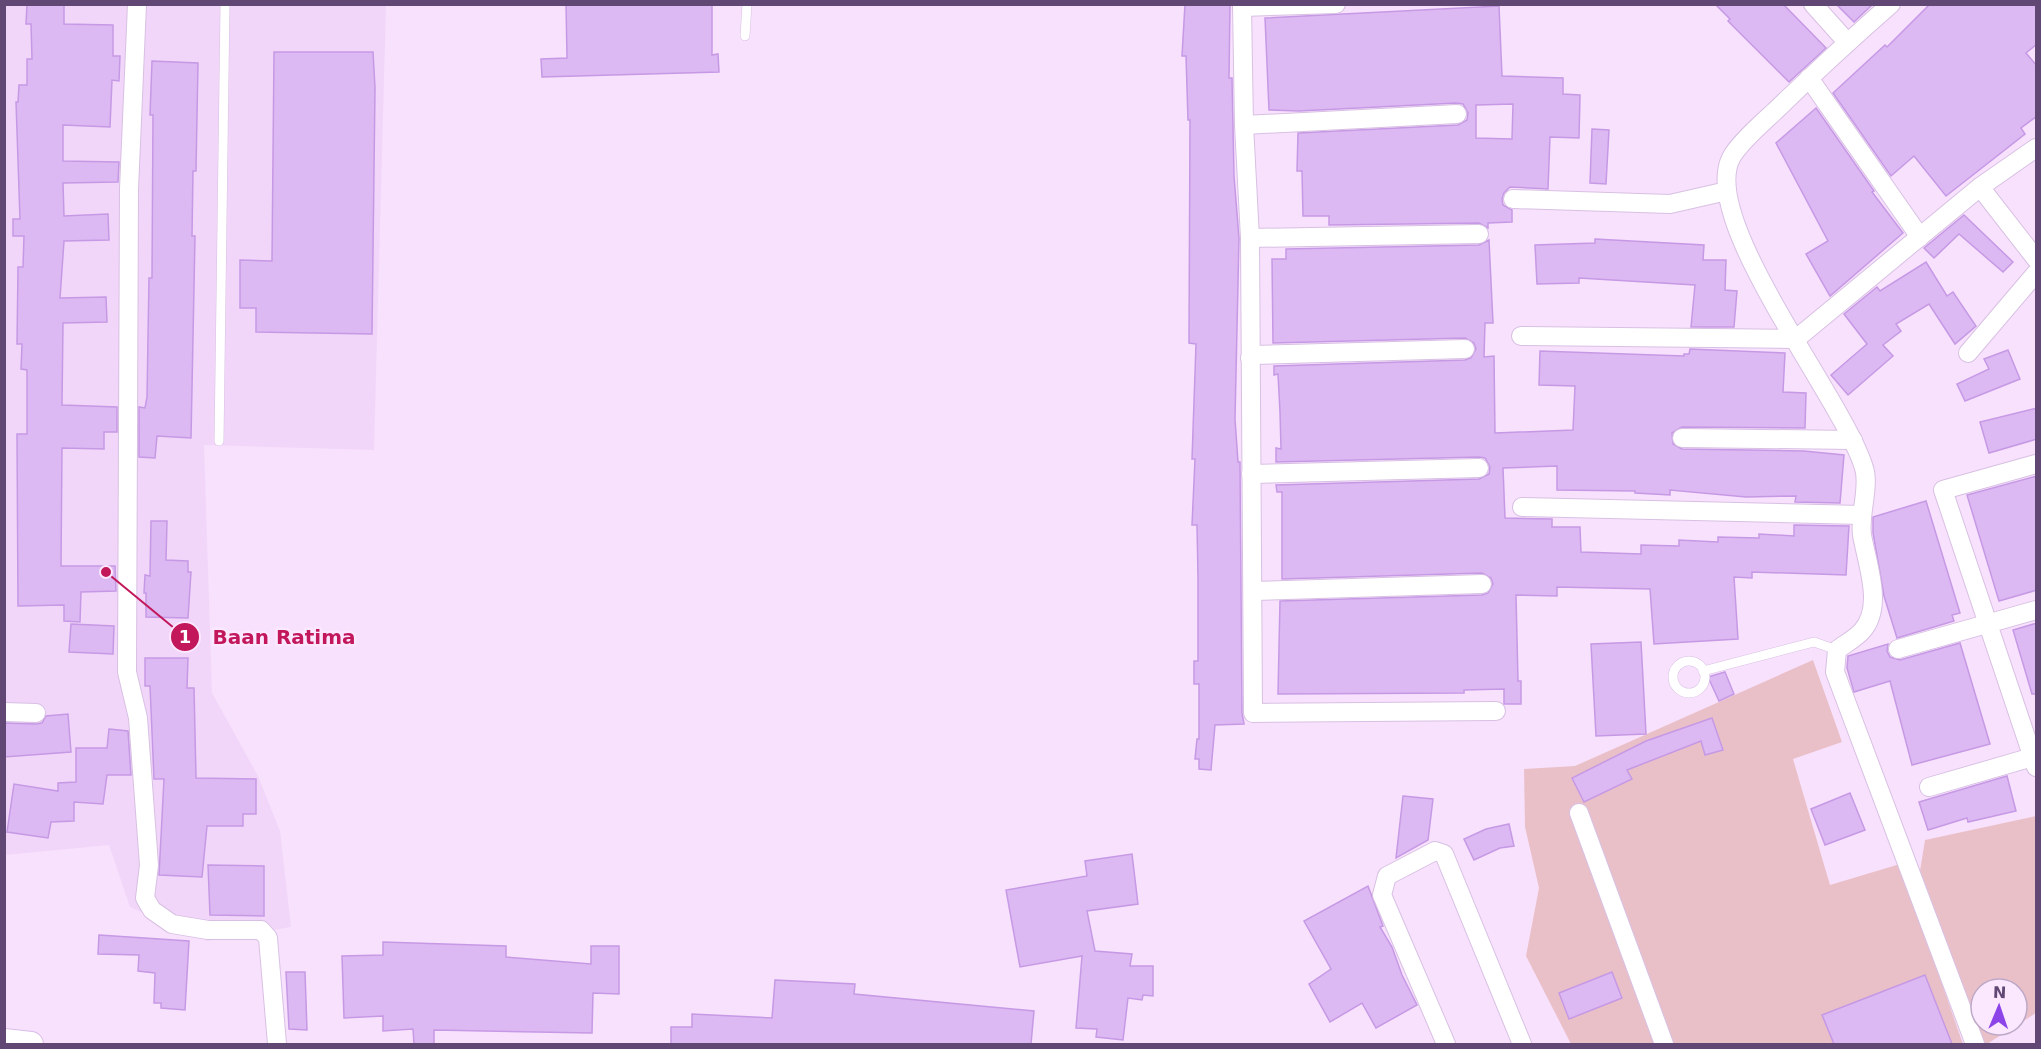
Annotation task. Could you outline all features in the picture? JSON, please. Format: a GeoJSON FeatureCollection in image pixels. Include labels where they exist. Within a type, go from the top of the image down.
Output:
{"type":"FeatureCollection","features":[{"type":"Feature","properties":{"kind":"main road"},"geometry":{"type":"LineString","coordinates":[[4,1041],[31,1044]]}},
{"type":"Feature","properties":{"kind":"street"},"geometry":{"type":"LineString","coordinates":[[136,4],[129,189],[127,672],[138,718],[141,752],[149,865],[145,898],[152,910],[172,924],[208,930],[261,930],[268,938],[277,1044]]}},
{"type":"Feature","properties":{"kind":"street"},"geometry":{"type":"LineString","coordinates":[[1336,4],[1242,6],[1244,125],[1250,238],[1253,713],[1496,711]]}},
{"type":"Feature","properties":{"kind":"street"},"geometry":{"type":"LineString","coordinates":[[1813,4],[1848,42]]}},
{"type":"Feature","properties":{"kind":"street"},"geometry":{"type":"LineString","coordinates":[[1891,4],[1809,78],[1731,158],[1726,182],[1730,215],[1764,288],[1796,339],[1853,440],[1865,470],[1861,527],[1874,607],[1863,631],[1837,650],[1835,672],[1975,1044]]}},
{"type":"Feature","properties":{"kind":"street"},"geometry":{"type":"LineString","coordinates":[[1809,78],[1920,237]]}},
{"type":"Feature","properties":{"kind":"street"},"geometry":{"type":"LineString","coordinates":[[1244,125],[1457,114]]}},
{"type":"Feature","properties":{"kind":"street"},"geometry":{"type":"LineString","coordinates":[[1521,336],[1796,339],[1980,187],[2037,148]]}},
{"type":"Feature","properties":{"kind":"street"},"geometry":{"type":"LineString","coordinates":[[1980,187],[2037,259]]}},
{"type":"Feature","properties":{"kind":"street"},"geometry":{"type":"LineString","coordinates":[[1513,199],[1670,204],[1727,191]]}},
{"type":"Feature","properties":{"kind":"street"},"geometry":{"type":"LineString","coordinates":[[1250,238],[1479,234]]}},
{"type":"Feature","properties":{"kind":"street"},"geometry":{"type":"LineString","coordinates":[[1968,353],[2037,273]]}},
{"type":"Feature","properties":{"kind":"street"},"geometry":{"type":"LineString","coordinates":[[1250,358],[1252,355],[1465,349]]}},
{"type":"Feature","properties":{"kind":"street"},"geometry":{"type":"LineString","coordinates":[[1682,438],[1853,440]]}},
{"type":"Feature","properties":{"kind":"street"},"geometry":{"type":"LineString","coordinates":[[1929,787],[2036,760],[1943,490],[2037,464]]}},
{"type":"Feature","properties":{"kind":"street"},"geometry":{"type":"LineString","coordinates":[[1251,474],[1479,468]]}},
{"type":"Feature","properties":{"kind":"street"},"geometry":{"type":"LineString","coordinates":[[1522,507],[1862,515]]}},
{"type":"Feature","properties":{"kind":"street"},"geometry":{"type":"LineString","coordinates":[[1252,591],[1482,584]]}},
{"type":"Feature","properties":{"kind":"street"},"geometry":{"type":"LineString","coordinates":[[1898,649],[2037,610]]}},
{"type":"Feature","properties":{"kind":"street"},"geometry":{"type":"LineString","coordinates":[[4,712],[36,714]]}},
{"type":"Feature","properties":{"kind":"street"},"geometry":{"type":"LineString","coordinates":[[1580,813],[1664,1044]]}},
{"type":"Feature","properties":{"kind":"street"},"geometry":{"type":"LineString","coordinates":[[1446,1044],[1382,895],[1387,876],[1435,851],[1444,854],[1522,1044]]}},
{"type":"Feature","properties":{"kind":"lane"},"geometry":{"type":"LineString","coordinates":[[219,441],[225,4]]}},
{"type":"Feature","properties":{"kind":"lane"},"geometry":{"type":"LineString","coordinates":[[745,36],[747,4]]}},
{"type":"Feature","properties":{"kind":"lane"},"geometry":{"type":"LineString","coordinates":[[1703,671],[1814,642],[1837,650]]}},
{"type":"Feature","properties":{"kind":"shaded area"},"geometry":{"type":"Polygon","coordinates":[[[5,5],[386,5],[374,450],[204,445],[212,693],[258,776],[280,831],[291,927],[207,941],[130,907],[109,845],[5,855],[5,5]]]}},
{"type":"Feature","properties":{"kind":"shaded area"},"geometry":{"type":"Polygon","coordinates":[[[1813,660],[1842,742],[1793,759],[1830,885],[1900,864],[1963,1044],[1571,1044],[1526,956],[1539,888],[1525,827],[1524,769],[1575,766],[1813,660]]]}},
{"type":"Feature","properties":{"kind":"shaded area"},"geometry":{"type":"Polygon","coordinates":[[[2036,816],[2036,1013],[2029,1017],[2029,977],[1969,977],[1969,1014],[1919,877],[1925,840],[2036,816]]]}},
{"type":"Feature","properties":{"kind":"shaded area"},"geometry":{"type":"Polygon","coordinates":[[[1977,1037],[1998,1037],[1987,1044],[1980,1044],[1977,1037]]]}},
{"type":"Feature","properties":{"kind":"building"},"geometry":{"type":"Polygon","coordinates":[[[27,4],[64,4],[64,24],[113,25],[113,56],[120,56],[119,81],[112,80],[110,127],[63,125],[63,161],[119,162],[118,182],[63,183],[64,216],[108,214],[109,240],[64,241],[60,298],[106,297],[107,322],[63,323],[62,405],[117,407],[117,432],[104,432],[104,449],[62,448],[61,566],[115,566],[116,591],[81,592],[80,622],[64,621],[64,605],[18,606],[17,434],[27,434],[27,370],[21,369],[22,344],[17,344],[18,267],[23,267],[24,236],[13,236],[13,219],[20,219],[16,102],[18,102],[19,85],[27,85],[27,59],[32,59],[31,24],[26,24],[27,4]]]}},
{"type":"Feature","properties":{"kind":"building"},"geometry":{"type":"Polygon","coordinates":[[[566,4],[712,4],[712,55],[718,54],[719,72],[542,77],[541,59],[567,58],[566,4]]]}},
{"type":"Feature","properties":{"kind":"building"},"geometry":{"type":"Polygon","coordinates":[[[1185,4],[1230,4],[1229,78],[1232,78],[1234,176],[1239,238],[1235,419],[1238,462],[1240,462],[1242,713],[1244,724],[1215,725],[1211,770],[1199,769],[1199,759],[1195,759],[1197,739],[1199,739],[1199,684],[1194,684],[1194,661],[1198,661],[1197,525],[1192,525],[1196,344],[1189,343],[1190,120],[1188,120],[1186,56],[1182,56],[1185,4]]]}},
{"type":"Feature","properties":{"kind":"building"},"geometry":{"type":"Polygon","coordinates":[[[1715,4],[1783,4],[1826,48],[1789,82],[1728,21],[1730,19],[1715,4]]]}},
{"type":"Feature","properties":{"kind":"building"},"geometry":{"type":"Polygon","coordinates":[[[1836,4],[1873,4],[1854,22],[1836,4]]]}},
{"type":"Feature","properties":{"kind":"building"},"geometry":{"type":"Polygon","coordinates":[[[1930,4],[2037,4],[2037,44],[2026,53],[2037,66],[2037,116],[2021,128],[2025,134],[1946,196],[1914,156],[1891,176],[1833,93],[1885,45],[1887,47],[1930,4]]]}},
{"type":"Feature","properties":{"kind":"building"},"geometry":{"type":"Polygon","coordinates":[[[1499,6],[1502,76],[1563,78],[1563,94],[1580,95],[1579,138],[1550,137],[1548,189],[1510,187],[1504,193],[1503,205],[1512,210],[1512,222],[1488,223],[1488,228],[1479,223],[1329,225],[1329,216],[1303,216],[1302,171],[1297,171],[1298,133],[1458,125],[1467,120],[1468,113],[1463,104],[1456,103],[1299,111],[1269,110],[1265,18],[1499,6]],[[1513,104],[1476,105],[1476,138],[1512,139],[1513,104]]]}},
{"type":"Feature","properties":{"kind":"building"},"geometry":{"type":"Polygon","coordinates":[[[274,52],[373,52],[375,88],[372,334],[256,332],[256,308],[240,308],[240,260],[272,261],[274,52]]]}},
{"type":"Feature","properties":{"kind":"building"},"geometry":{"type":"Polygon","coordinates":[[[152,61],[198,63],[196,171],[193,171],[192,236],[195,236],[191,438],[157,436],[155,458],[139,457],[139,407],[145,408],[147,397],[149,278],[152,278],[153,115],[150,115],[152,61]]]}},
{"type":"Feature","properties":{"kind":"building"},"geometry":{"type":"Polygon","coordinates":[[[1816,108],[1874,191],[1872,192],[1903,233],[1830,296],[1806,254],[1828,241],[1776,143],[1816,108]]]}},
{"type":"Feature","properties":{"kind":"building"},"geometry":{"type":"Polygon","coordinates":[[[1592,129],[1609,130],[1606,184],[1590,183],[1592,129]]]}},
{"type":"Feature","properties":{"kind":"building"},"geometry":{"type":"Polygon","coordinates":[[[1964,215],[2013,262],[2003,272],[1959,234],[1934,258],[1924,248],[1964,215]]]}},
{"type":"Feature","properties":{"kind":"building"},"geometry":{"type":"Polygon","coordinates":[[[1595,239],[1704,245],[1703,260],[1726,260],[1725,290],[1737,291],[1734,327],[1691,327],[1695,285],[1579,278],[1579,283],[1537,284],[1535,245],[1595,243],[1595,239]]]}},
{"type":"Feature","properties":{"kind":"building"},"geometry":{"type":"Polygon","coordinates":[[[1489,240],[1493,323],[1485,323],[1484,357],[1494,356],[1495,433],[1573,430],[1575,386],[1539,385],[1540,351],[1684,356],[1684,354],[1689,354],[1690,349],[1785,353],[1783,392],[1806,393],[1805,428],[1682,427],[1672,433],[1673,444],[1682,449],[1804,451],[1844,455],[1840,503],[1795,502],[1796,496],[1746,497],[1670,490],[1670,495],[1635,493],[1635,491],[1557,490],[1557,466],[1503,468],[1505,518],[1552,519],[1552,527],[1580,527],[1581,552],[1641,554],[1641,545],[1679,546],[1679,540],[1718,542],[1718,537],[1759,538],[1759,534],[1794,536],[1794,525],[1849,526],[1846,575],[1752,572],[1752,578],[1734,577],[1738,639],[1654,644],[1650,589],[1557,587],[1557,596],[1516,595],[1518,681],[1521,681],[1521,704],[1504,704],[1504,689],[1464,690],[1464,693],[1278,694],[1280,601],[1482,595],[1488,593],[1493,584],[1491,578],[1482,573],[1282,579],[1282,492],[1277,492],[1276,485],[1479,479],[1489,474],[1490,467],[1485,458],[1479,457],[1276,462],[1276,448],[1281,449],[1278,374],[1274,375],[1274,366],[1465,360],[1471,358],[1476,349],[1474,343],[1465,338],[1273,343],[1272,259],[1286,259],[1286,249],[1479,245],[1489,240]]]}},
{"type":"Feature","properties":{"kind":"building"},"geometry":{"type":"Polygon","coordinates":[[[1926,262],[1947,296],[1953,292],[1976,326],[1955,344],[1929,304],[1896,324],[1901,331],[1883,345],[1893,356],[1848,395],[1831,375],[1867,344],[1844,314],[1877,287],[1880,291],[1926,262]]]}},
{"type":"Feature","properties":{"kind":"building"},"geometry":{"type":"Polygon","coordinates":[[[2008,350],[2020,379],[1965,401],[1957,384],[1989,369],[1984,359],[2008,350]]]}},
{"type":"Feature","properties":{"kind":"building"},"geometry":{"type":"Polygon","coordinates":[[[2037,408],[2037,439],[1989,453],[1980,422],[2037,408]]]}},
{"type":"Feature","properties":{"kind":"building"},"geometry":{"type":"Polygon","coordinates":[[[2037,476],[2037,590],[1999,601],[1967,495],[2037,476]]]}},
{"type":"Feature","properties":{"kind":"building"},"geometry":{"type":"Polygon","coordinates":[[[1926,501],[1960,613],[1952,615],[1954,621],[1897,638],[1884,596],[1873,533],[1873,517],[1926,501]]]}},
{"type":"Feature","properties":{"kind":"building"},"geometry":{"type":"Polygon","coordinates":[[[151,521],[167,521],[166,560],[188,561],[188,572],[191,572],[188,618],[146,617],[146,593],[144,593],[145,575],[150,576],[151,521]]]}},
{"type":"Feature","properties":{"kind":"building"},"geometry":{"type":"Polygon","coordinates":[[[2037,623],[2037,694],[2032,694],[2013,630],[2037,623]]]}},
{"type":"Feature","properties":{"kind":"building"},"geometry":{"type":"Polygon","coordinates":[[[71,624],[114,626],[113,654],[69,652],[71,624]]]}},
{"type":"Feature","properties":{"kind":"building"},"geometry":{"type":"Polygon","coordinates":[[[1641,642],[1646,734],[1596,736],[1591,644],[1641,642]]]}},
{"type":"Feature","properties":{"kind":"building"},"geometry":{"type":"Polygon","coordinates":[[[1960,643],[1990,744],[1912,765],[1890,681],[1854,692],[1847,668],[1848,656],[1888,644],[1887,651],[1890,657],[1900,660],[1960,643]]]}},
{"type":"Feature","properties":{"kind":"building"},"geometry":{"type":"Polygon","coordinates":[[[145,658],[188,658],[187,688],[194,688],[196,778],[256,779],[256,814],[243,814],[243,826],[207,826],[202,877],[159,875],[164,779],[154,779],[150,686],[145,686],[145,658]]]}},
{"type":"Feature","properties":{"kind":"building"},"geometry":{"type":"Polygon","coordinates":[[[1725,672],[1734,694],[1719,701],[1708,677],[1725,672]]]}},
{"type":"Feature","properties":{"kind":"building"},"geometry":{"type":"Polygon","coordinates":[[[68,714],[71,752],[4,757],[4,723],[36,724],[42,723],[46,716],[68,714]]]}},
{"type":"Feature","properties":{"kind":"building"},"geometry":{"type":"Polygon","coordinates":[[[1712,718],[1723,750],[1705,755],[1701,741],[1627,770],[1632,779],[1584,802],[1572,778],[1646,741],[1712,718]]]}},
{"type":"Feature","properties":{"kind":"building"},"geometry":{"type":"Polygon","coordinates":[[[109,729],[128,731],[131,775],[107,775],[103,804],[74,802],[74,821],[51,822],[48,838],[7,832],[14,784],[58,791],[58,783],[76,782],[76,748],[107,748],[109,729]]]}},
{"type":"Feature","properties":{"kind":"building"},"geometry":{"type":"Polygon","coordinates":[[[2007,776],[2016,811],[1968,822],[1967,818],[1928,830],[1919,802],[2007,776]]]}},
{"type":"Feature","properties":{"kind":"building"},"geometry":{"type":"Polygon","coordinates":[[[1850,793],[1865,830],[1825,845],[1811,809],[1850,793]]]}},
{"type":"Feature","properties":{"kind":"building"},"geometry":{"type":"Polygon","coordinates":[[[1403,796],[1433,799],[1428,840],[1396,858],[1403,796]]]}},
{"type":"Feature","properties":{"kind":"building"},"geometry":{"type":"Polygon","coordinates":[[[1509,824],[1514,846],[1500,848],[1474,860],[1464,839],[1486,829],[1509,824]]]}},
{"type":"Feature","properties":{"kind":"building"},"geometry":{"type":"Polygon","coordinates":[[[1132,854],[1138,904],[1087,911],[1095,951],[1132,954],[1130,966],[1153,966],[1153,996],[1143,995],[1142,1000],[1128,998],[1123,1040],[1096,1037],[1097,1029],[1076,1028],[1082,956],[1020,967],[1006,890],[1087,876],[1085,861],[1132,854]]]}},
{"type":"Feature","properties":{"kind":"building"},"geometry":{"type":"Polygon","coordinates":[[[208,865],[264,866],[264,916],[210,915],[208,865]]]}},
{"type":"Feature","properties":{"kind":"building"},"geometry":{"type":"Polygon","coordinates":[[[1368,886],[1383,926],[1380,927],[1392,947],[1402,975],[1417,1005],[1376,1028],[1362,1003],[1330,1022],[1309,984],[1331,969],[1304,921],[1368,886]]]}},
{"type":"Feature","properties":{"kind":"building"},"geometry":{"type":"Polygon","coordinates":[[[99,935],[189,941],[185,1010],[161,1008],[161,1003],[154,1003],[155,973],[138,971],[139,955],[98,954],[99,935]]]}},
{"type":"Feature","properties":{"kind":"building"},"geometry":{"type":"Polygon","coordinates":[[[383,942],[506,946],[506,957],[591,964],[591,946],[619,946],[619,994],[593,993],[592,1033],[434,1030],[434,1044],[414,1044],[413,1029],[383,1031],[383,1016],[344,1018],[342,956],[383,955],[383,942]]]}},
{"type":"Feature","properties":{"kind":"building"},"geometry":{"type":"Polygon","coordinates":[[[286,972],[305,972],[307,1030],[289,1029],[286,972]]]}},
{"type":"Feature","properties":{"kind":"building"},"geometry":{"type":"Polygon","coordinates":[[[1612,972],[1622,998],[1569,1019],[1559,993],[1612,972]]]}},
{"type":"Feature","properties":{"kind":"building"},"geometry":{"type":"Polygon","coordinates":[[[1925,975],[1952,1044],[1834,1044],[1822,1015],[1925,975]]]}},
{"type":"Feature","properties":{"kind":"building"},"geometry":{"type":"Polygon","coordinates":[[[775,980],[855,984],[854,994],[1034,1011],[1031,1044],[671,1044],[671,1027],[692,1027],[692,1014],[772,1018],[775,980]]]}},
{"type":"Feature","properties":{"kind":"place","name":"Baan Ratima"},"geometry":{"type":"Point","coordinates":[106,572]}}]}
